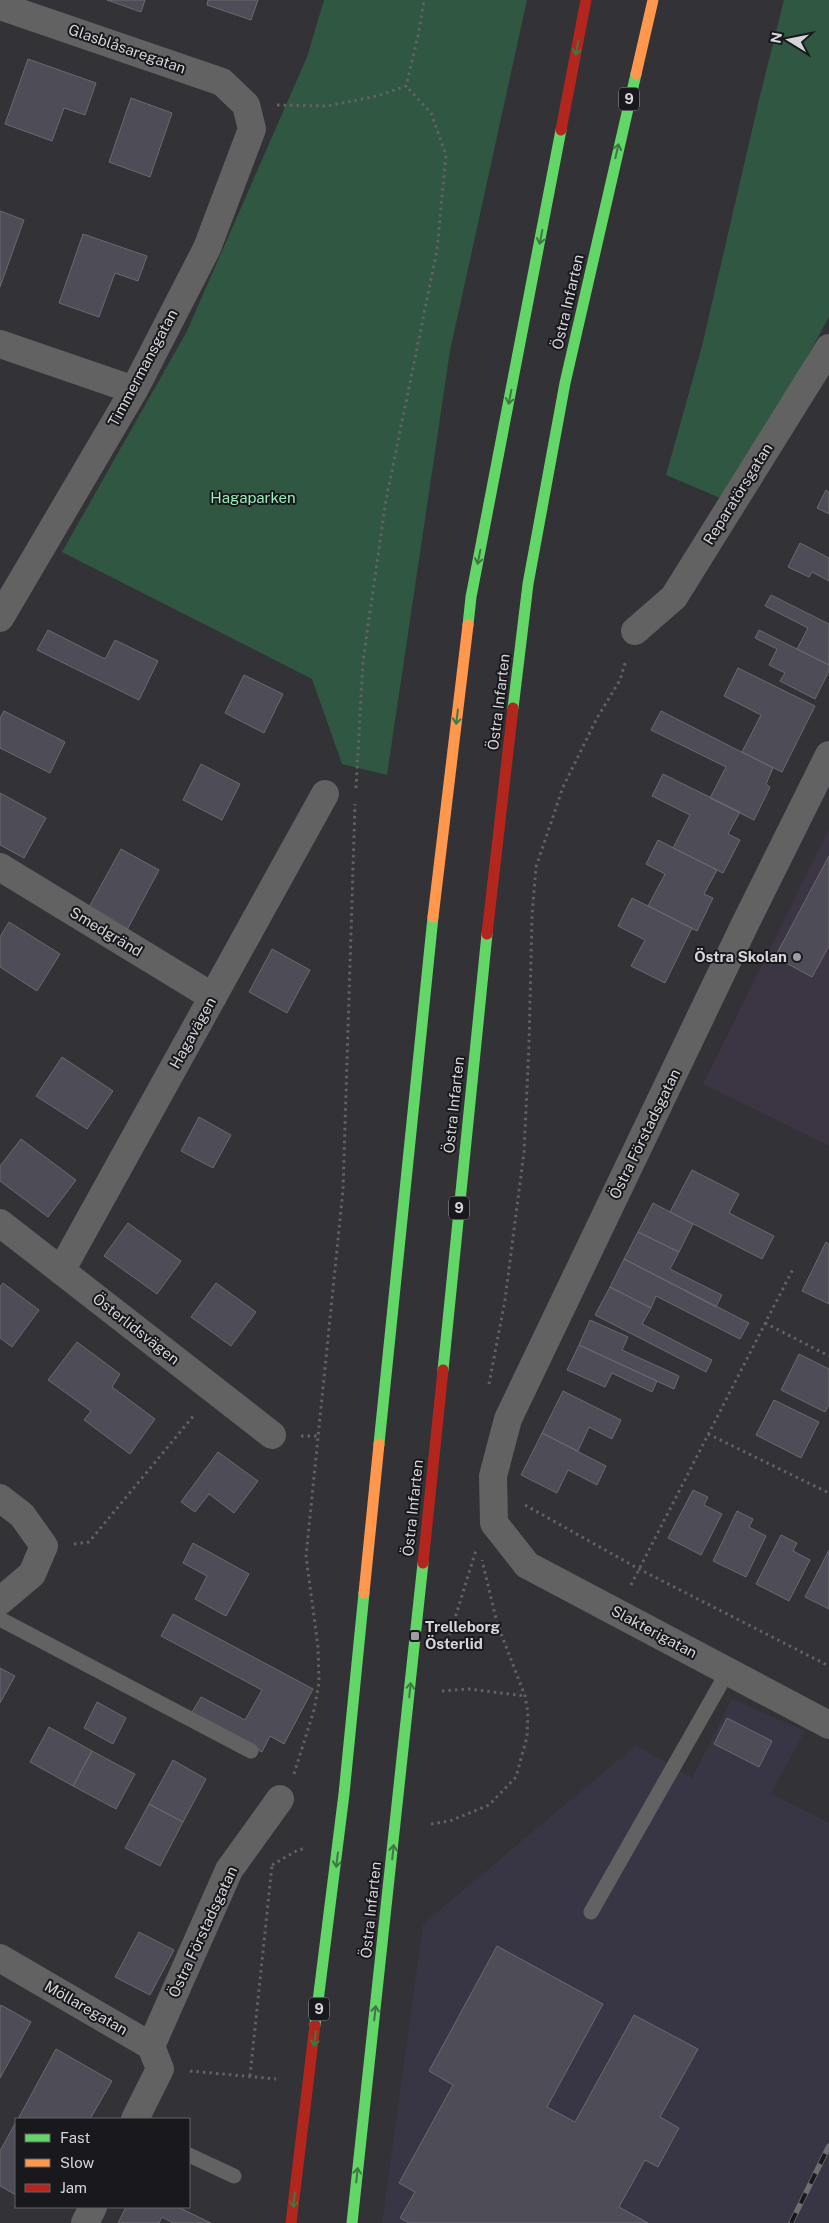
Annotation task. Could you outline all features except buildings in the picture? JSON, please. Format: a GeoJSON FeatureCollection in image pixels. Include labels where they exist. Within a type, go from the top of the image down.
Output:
{"type":"FeatureCollection","features":[{"type":"Feature","properties":{"kind":"main road","name":"9"},"geometry":{"type":"LineString","coordinates":[[291,2223],[344,1794],[431,930],[471,597],[586,0]]}},
{"type":"Feature","properties":{"kind":"main road","name":"Östra Infarten"},"geometry":{"type":"LineString","coordinates":[[352,2223],[400,1787],[488,925],[528,584],[565,383],[652,0]]}},
{"type":"Feature","properties":{"kind":"street","name":"Glasblåsaregatan"},"geometry":{"type":"LineString","coordinates":[[0,6],[222,82],[246,105]]}},
{"type":"Feature","properties":{"kind":"street","name":"Timmermansgatan"},"geometry":{"type":"LineString","coordinates":[[0,618],[134,390],[207,248],[252,129],[246,105]]}},
{"type":"Feature","properties":{"kind":"street"},"geometry":{"type":"LineString","coordinates":[[0,344],[134,390]]}},
{"type":"Feature","properties":{"kind":"street","name":"Reparatörsgatan"},"geometry":{"type":"LineString","coordinates":[[635,631],[674,597],[829,348]]}},
{"type":"Feature","properties":{"kind":"street","name":"Östra Förstadsgatan"},"geometry":{"type":"LineString","coordinates":[[484,1538],[493,1476],[508,1419],[741,933],[829,755]]}},
{"type":"Feature","properties":{"kind":"street","name":"Hagavägen"},"geometry":{"type":"LineString","coordinates":[[62,1271],[325,794]]}},
{"type":"Feature","properties":{"kind":"street","name":"Smedgränd"},"geometry":{"type":"LineString","coordinates":[[0,867],[213,997]]}},
{"type":"Feature","properties":{"kind":"street","name":"Österlidsvägen"},"geometry":{"type":"LineString","coordinates":[[0,1223],[272,1435]]}},
{"type":"Feature","properties":{"kind":"street"},"geometry":{"type":"LineString","coordinates":[[0,1498],[22,1515],[44,1546],[32,1574],[0,1601]]}},
{"type":"Feature","properties":{"kind":"street","name":"Slakterigatan"},"geometry":{"type":"LineString","coordinates":[[484,1538],[527,1565],[829,1725]]}},
{"type":"Feature","properties":{"kind":"street","name":"Östra Förstadsgatan"},"geometry":{"type":"LineString","coordinates":[[135,2118],[156,2057],[229,1870],[280,1799]]}},
{"type":"Feature","properties":{"kind":"street","name":"Möllaregatan"},"geometry":{"type":"LineString","coordinates":[[0,1958],[156,2057]]}},
{"type":"Feature","properties":{"kind":"street"},"geometry":{"type":"LineString","coordinates":[[85,2223],[92,2208]]}},
{"type":"Feature","properties":{"kind":"lane"},"geometry":{"type":"LineString","coordinates":[[0,1619],[251,1751]]}},
{"type":"Feature","properties":{"kind":"lane"},"geometry":{"type":"LineString","coordinates":[[591,1912],[728,1671]]}},
{"type":"Feature","properties":{"kind":"lane"},"geometry":{"type":"LineString","coordinates":[[190,2155],[234,2176]]}},
{"type":"Feature","properties":{"kind":"path"},"geometry":{"type":"LineString","coordinates":[[406,86],[418,36],[424,0]]}},
{"type":"Feature","properties":{"kind":"path"},"geometry":{"type":"LineString","coordinates":[[246,105],[327,106],[376,96],[406,86]]}},
{"type":"Feature","properties":{"kind":"path"},"geometry":{"type":"LineString","coordinates":[[356,791],[363,661],[373,585],[386,500],[437,250],[446,155],[431,112],[406,86]]}},
{"type":"Feature","properties":{"kind":"path"},"geometry":{"type":"LineString","coordinates":[[487,1392],[505,1300],[524,1152],[532,916],[536,867],[563,787],[597,718],[620,680],[635,631]]}},
{"type":"Feature","properties":{"kind":"path"},"geometry":{"type":"LineString","coordinates":[[280,1799],[293,1777],[314,1710],[319,1683],[318,1647],[306,1556],[343,1190],[356,801]]}},
{"type":"Feature","properties":{"kind":"path"},"geometry":{"type":"LineString","coordinates":[[617,1612],[793,1269]]}},
{"type":"Feature","properties":{"kind":"path"},"geometry":{"type":"LineString","coordinates":[[765,1323],[829,1356]]}},
{"type":"Feature","properties":{"kind":"path"},"geometry":{"type":"LineString","coordinates":[[44,1546],[89,1542],[214,1390]]}},
{"type":"Feature","properties":{"kind":"path"},"geometry":{"type":"LineString","coordinates":[[708,1434],[829,1493]]}},
{"type":"Feature","properties":{"kind":"path"},"geometry":{"type":"LineString","coordinates":[[493,1476],[523,1504],[639,1569],[829,1666]]}},
{"type":"Feature","properties":{"kind":"path"},"geometry":{"type":"LineString","coordinates":[[448,1641],[484,1538]]}},
{"type":"Feature","properties":{"kind":"path"},"geometry":{"type":"LineString","coordinates":[[432,1824],[450,1821],[489,1805],[516,1776],[527,1737],[528,1713],[524,1696],[497,1622],[484,1538]]}},
{"type":"Feature","properties":{"kind":"path"},"geometry":{"type":"LineString","coordinates":[[442,1691],[469,1689],[524,1696]]}},
{"type":"Feature","properties":{"kind":"path"},"geometry":{"type":"LineString","coordinates":[[250,2076],[272,1865]]}},
{"type":"Feature","properties":{"kind":"path"},"geometry":{"type":"LineString","coordinates":[[156,2057],[250,2076],[276,2079]]}},
{"type":"Feature","properties":{"kind":"shaded area","name":"Östra Skolan"},"geometry":{"type":"Polygon","coordinates":[[[829,829],[829,1146],[703,1084],[829,829]]]}},
{"type":"Feature","properties":{"kind":"shaded area"},"geometry":{"type":"Polygon","coordinates":[[[732,1699],[805,1731],[771,1794],[829,1823],[829,2223],[382,2223],[423,1924],[636,1745],[692,1778],[732,1699]]]}},
{"type":"Feature","properties":{"kind":"green space","name":"Hagaparken"},"geometry":{"type":"Polygon","coordinates":[[[324,0],[527,0],[450,351],[387,775],[342,764],[312,679],[62,552],[187,331],[307,57],[324,0]]]}},
{"type":"Feature","properties":{"kind":"green space"},"geometry":{"type":"Polygon","coordinates":[[[784,0],[829,0],[829,317],[763,436],[720,498],[666,475],[702,346],[784,0]]]}},
{"type":"Feature","properties":{"kind":"railway"},"geometry":{"type":"LineString","coordinates":[[791,2223],[829,2146]]}},
{"type":"Feature","properties":{"kind":"traffic: fast"},"geometry":{"type":"LineString","coordinates":[[513,708],[528,584],[565,383],[636,74]]}},
{"type":"Feature","properties":{"kind":"traffic: fast"},"geometry":{"type":"LineString","coordinates":[[468,625],[471,597],[561,130]]}},
{"type":"Feature","properties":{"kind":"traffic: fast"},"geometry":{"type":"LineString","coordinates":[[379,1444],[433,917]]}},
{"type":"Feature","properties":{"kind":"traffic: fast"},"geometry":{"type":"LineString","coordinates":[[443,1370],[487,934]]}},
{"type":"Feature","properties":{"kind":"traffic: fast"},"geometry":{"type":"LineString","coordinates":[[352,2223],[423,1563]]}},
{"type":"Feature","properties":{"kind":"traffic: fast"},"geometry":{"type":"LineString","coordinates":[[315,2025],[344,1794],[364,1593]]}},
{"type":"Feature","properties":{"kind":"traffic: slow"},"geometry":{"type":"LineString","coordinates":[[636,74],[653,0]]}},
{"type":"Feature","properties":{"kind":"traffic: slow"},"geometry":{"type":"LineString","coordinates":[[433,917],[468,625]]}},
{"type":"Feature","properties":{"kind":"traffic: slow"},"geometry":{"type":"LineString","coordinates":[[364,1593],[379,1444]]}},
{"type":"Feature","properties":{"kind":"traffic: jam"},"geometry":{"type":"LineString","coordinates":[[561,130],[586,0]]}},
{"type":"Feature","properties":{"kind":"traffic: jam"},"geometry":{"type":"LineString","coordinates":[[487,934],[513,708]]}},
{"type":"Feature","properties":{"kind":"traffic: jam"},"geometry":{"type":"LineString","coordinates":[[423,1563],[443,1370]]}},
{"type":"Feature","properties":{"kind":"traffic: jam"},"geometry":{"type":"LineString","coordinates":[[291,2223],[315,2025]]}},
{"type":"Feature","properties":{"kind":"place","name":"Östra Skolan"},"geometry":{"type":"Point","coordinates":[797,957]}},
{"type":"Feature","properties":{"kind":"place","name":"Trelleborg Österlid"},"geometry":{"type":"Point","coordinates":[415,1636]}}]}
